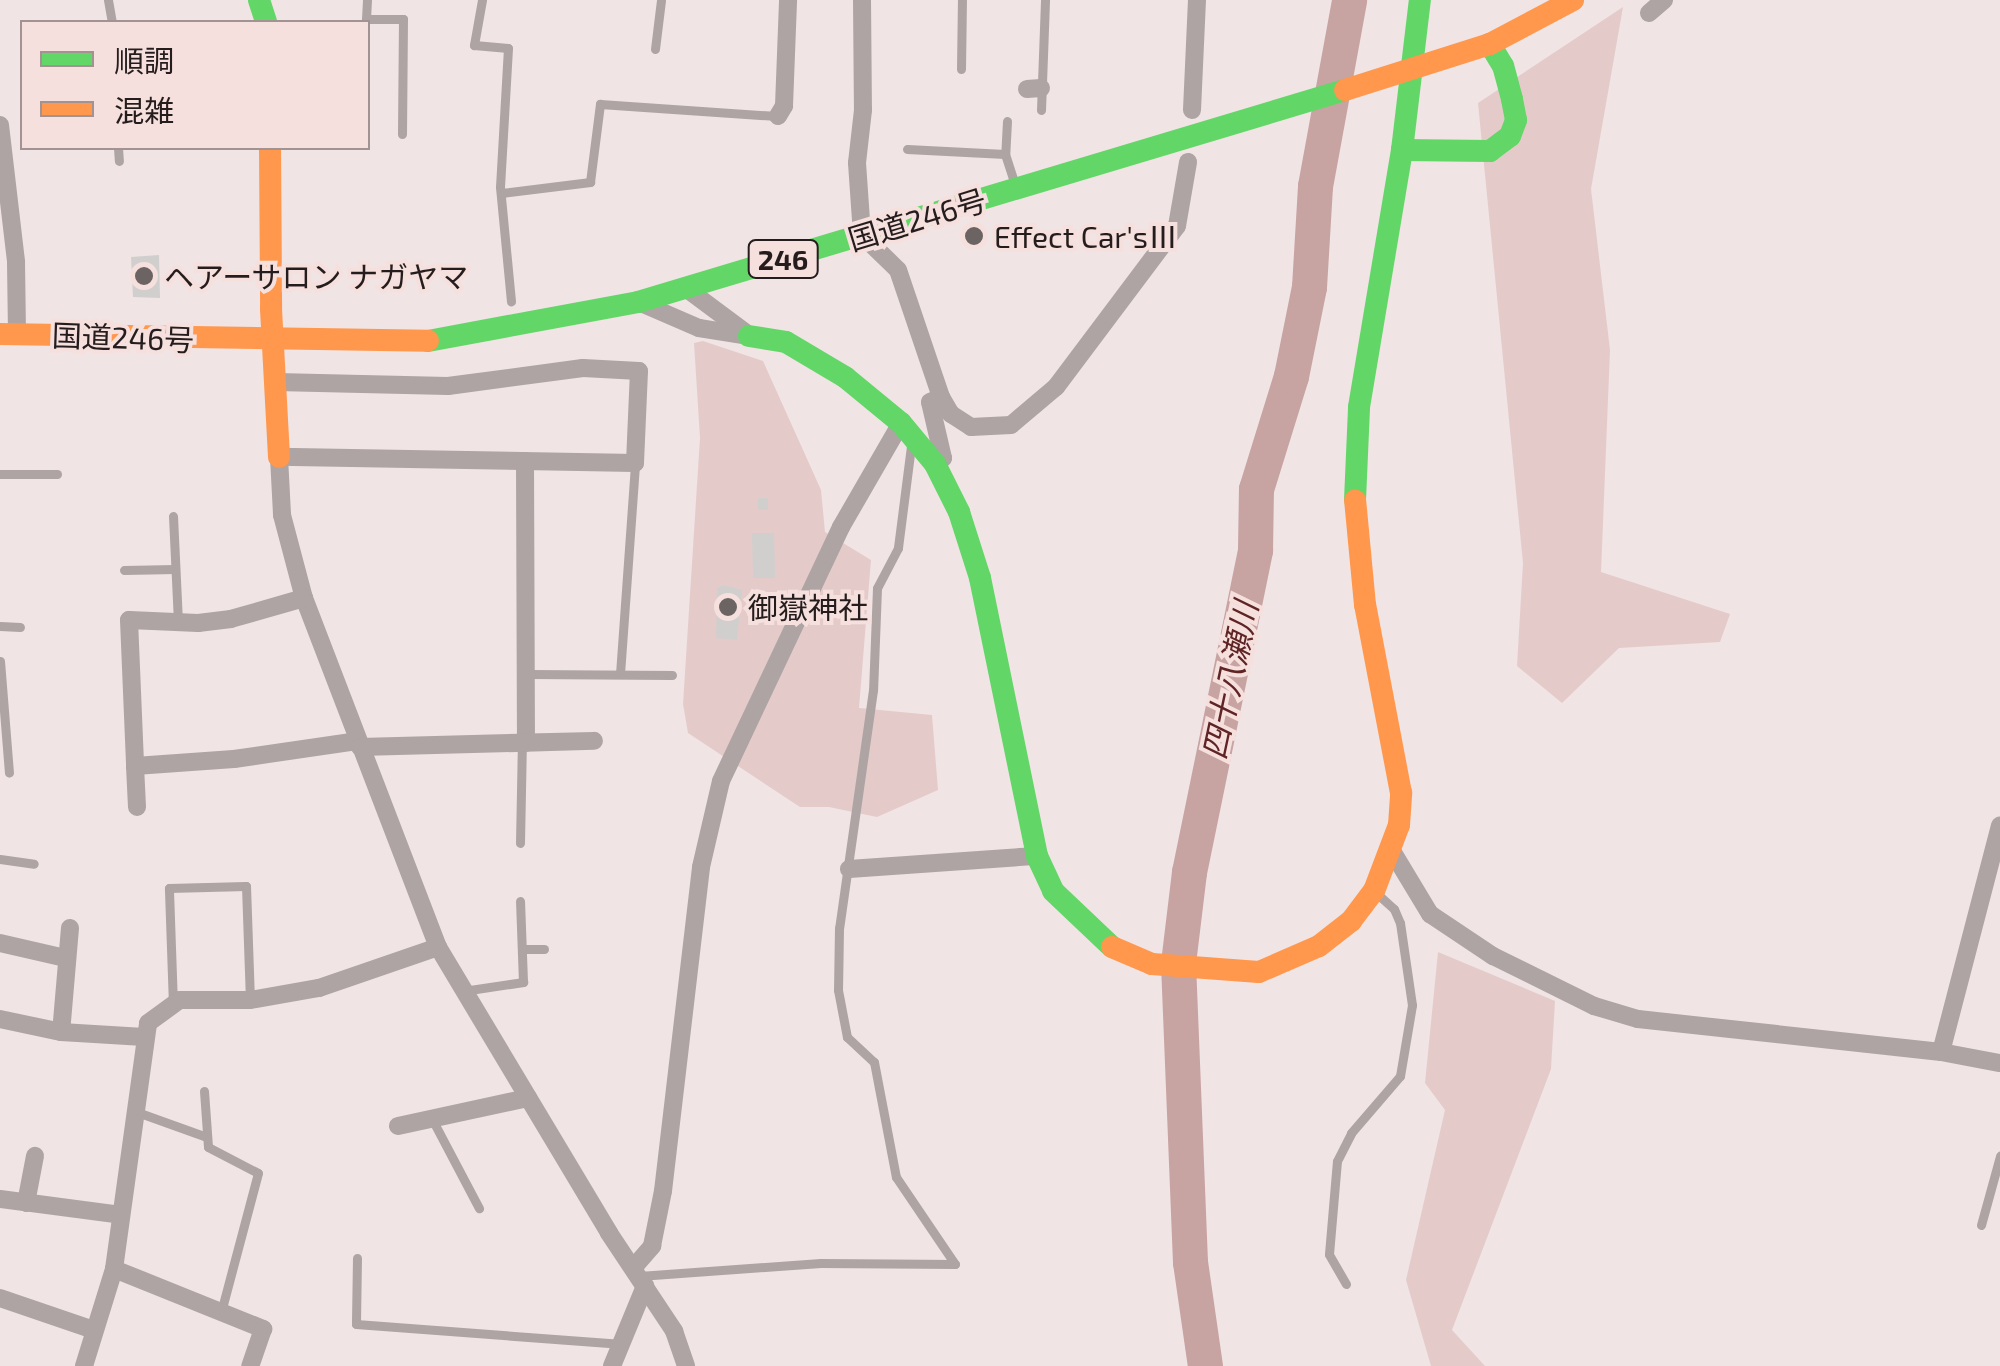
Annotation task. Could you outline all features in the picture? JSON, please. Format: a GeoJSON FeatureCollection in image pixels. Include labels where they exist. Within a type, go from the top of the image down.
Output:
{"type":"FeatureCollection","features":[{"type":"Feature","properties":{"kind":"main road"},"geometry":{"type":"LineString","coordinates":[[749,336],[786,342],[819,359],[907,431],[935,464],[959,512],[980,578],[1038,856],[1053,891],[1108,945],[1152,964],[1259,972],[1319,946],[1351,921],[1374,891],[1392,851],[1401,793],[1365,605],[1353,474],[1359,407],[1402,150],[1420,0]]}},
{"type":"Feature","properties":{"kind":"main road","name":"国道246号"},"geometry":{"type":"LineString","coordinates":[[8,334],[352,344],[448,339],[638,302],[1454,57],[1490,44],[1573,0]]}},
{"type":"Feature","properties":{"kind":"main road"},"geometry":{"type":"LineString","coordinates":[[1402,150],[1490,151],[1510,136],[1516,120],[1512,99],[1503,66],[1490,44]]}},
{"type":"Feature","properties":{"kind":"main road"},"geometry":{"type":"LineString","coordinates":[[270,150],[279,456]]}},
{"type":"Feature","properties":{"kind":"street"},"geometry":{"type":"LineString","coordinates":[[778,116],[784,106],[788,0]]}},
{"type":"Feature","properties":{"kind":"street"},"geometry":{"type":"LineString","coordinates":[[862,0],[863,110],[857,163],[862,235],[898,270],[941,397],[951,414],[971,426],[1011,425],[1056,387],[1177,226],[1188,162]]}},
{"type":"Feature","properties":{"kind":"street"},"geometry":{"type":"LineString","coordinates":[[1192,110],[1197,0]]}},
{"type":"Feature","properties":{"kind":"street"},"geometry":{"type":"LineString","coordinates":[[1650,14],[1664,0]]}},
{"type":"Feature","properties":{"kind":"street"},"geometry":{"type":"LineString","coordinates":[[0,125],[16,262],[8,334]]}},
{"type":"Feature","properties":{"kind":"street"},"geometry":{"type":"LineString","coordinates":[[688,289],[749,336]]}},
{"type":"Feature","properties":{"kind":"street"},"geometry":{"type":"LineString","coordinates":[[638,302],[699,328],[749,336]]}},
{"type":"Feature","properties":{"kind":"street"},"geometry":{"type":"LineString","coordinates":[[276,382],[448,386],[583,368],[639,371],[635,463],[279,456],[282,515],[304,598],[438,946],[674,1331],[686,1366]]}},
{"type":"Feature","properties":{"kind":"street"},"geometry":{"type":"LineString","coordinates":[[935,464],[943,458],[930,402],[941,397]]}},
{"type":"Feature","properties":{"kind":"street"},"geometry":{"type":"LineString","coordinates":[[612,1366],[652,1246],[664,1192],[701,868],[721,780],[841,527],[907,431]]}},
{"type":"Feature","properties":{"kind":"street"},"geometry":{"type":"LineString","coordinates":[[524,743],[528,674],[525,461]]}},
{"type":"Feature","properties":{"kind":"street"},"geometry":{"type":"LineString","coordinates":[[108,619],[231,619],[304,598]]}},
{"type":"Feature","properties":{"kind":"street"},"geometry":{"type":"LineString","coordinates":[[129,620],[136,807]]}},
{"type":"Feature","properties":{"kind":"street"},"geometry":{"type":"LineString","coordinates":[[135,766],[359,744],[594,741]]}},
{"type":"Feature","properties":{"kind":"street"},"geometry":{"type":"LineString","coordinates":[[1942,1052],[2000,826]]}},
{"type":"Feature","properties":{"kind":"street"},"geometry":{"type":"LineString","coordinates":[[1392,851],[1430,914],[1493,956],[1594,1006],[1638,1019],[1942,1052],[2000,1063]]}},
{"type":"Feature","properties":{"kind":"street"},"geometry":{"type":"LineString","coordinates":[[849,869],[1038,856]]}},
{"type":"Feature","properties":{"kind":"street"},"geometry":{"type":"LineString","coordinates":[[61,1032],[64,958],[70,928]]}},
{"type":"Feature","properties":{"kind":"street"},"geometry":{"type":"LineString","coordinates":[[0,944],[64,958]]}},
{"type":"Feature","properties":{"kind":"street"},"geometry":{"type":"LineString","coordinates":[[84,1366],[114,1268],[148,1023],[180,1000],[250,1000],[319,988],[438,946]]}},
{"type":"Feature","properties":{"kind":"street"},"geometry":{"type":"LineString","coordinates":[[0,1019],[61,1032],[144,1038]]}},
{"type":"Feature","properties":{"kind":"street"},"geometry":{"type":"LineString","coordinates":[[398,1126],[528,1098]]}},
{"type":"Feature","properties":{"kind":"street"},"geometry":{"type":"LineString","coordinates":[[26,1203],[35,1156]]}},
{"type":"Feature","properties":{"kind":"street"},"geometry":{"type":"LineString","coordinates":[[0,1199],[122,1215]]}},
{"type":"Feature","properties":{"kind":"street"},"geometry":{"type":"LineString","coordinates":[[114,1268],[263,1329],[250,1366]]}},
{"type":"Feature","properties":{"kind":"street"},"geometry":{"type":"LineString","coordinates":[[0,1298],[94,1330]]}},
{"type":"Feature","properties":{"kind":"lane"},"geometry":{"type":"LineString","coordinates":[[366,0],[366,20],[402,20],[402,134]]}},
{"type":"Feature","properties":{"kind":"lane"},"geometry":{"type":"LineString","coordinates":[[482,0],[474,44],[508,48],[502,192],[510,300]]}},
{"type":"Feature","properties":{"kind":"lane"},"geometry":{"type":"LineString","coordinates":[[655,50],[660,0]]}},
{"type":"Feature","properties":{"kind":"lane"},"geometry":{"type":"LineString","coordinates":[[962,0],[962,69]]}},
{"type":"Feature","properties":{"kind":"lane"},"geometry":{"type":"LineString","coordinates":[[1041,110],[1034,88],[1045,0]]}},
{"type":"Feature","properties":{"kind":"lane"},"geometry":{"type":"LineString","coordinates":[[502,192],[590,182],[600,104],[778,116]]}},
{"type":"Feature","properties":{"kind":"lane"},"geometry":{"type":"LineString","coordinates":[[1007,121],[1005,154],[1016,188]]}},
{"type":"Feature","properties":{"kind":"lane"},"geometry":{"type":"LineString","coordinates":[[907,148],[1005,154]]}},
{"type":"Feature","properties":{"kind":"lane"},"geometry":{"type":"LineString","coordinates":[[118,150],[119,162]]}},
{"type":"Feature","properties":{"kind":"lane"},"geometry":{"type":"LineString","coordinates":[[639,1277],[821,1263],[955,1264],[896,1177],[874,1062],[847,1037],[838,990],[840,928],[874,690],[877,588],[898,548],[907,431]]}},
{"type":"Feature","properties":{"kind":"lane"},"geometry":{"type":"LineString","coordinates":[[620,674],[635,463]]}},
{"type":"Feature","properties":{"kind":"lane"},"geometry":{"type":"LineString","coordinates":[[0,474],[57,474]]}},
{"type":"Feature","properties":{"kind":"lane"},"geometry":{"type":"LineString","coordinates":[[172,516],[178,622]]}},
{"type":"Feature","properties":{"kind":"lane"},"geometry":{"type":"LineString","coordinates":[[124,570],[175,568]]}},
{"type":"Feature","properties":{"kind":"lane"},"geometry":{"type":"LineString","coordinates":[[0,626],[20,627]]}},
{"type":"Feature","properties":{"kind":"lane"},"geometry":{"type":"LineString","coordinates":[[0,660],[9,773]]}},
{"type":"Feature","properties":{"kind":"lane"},"geometry":{"type":"LineString","coordinates":[[528,674],[672,676]]}},
{"type":"Feature","properties":{"kind":"lane"},"geometry":{"type":"LineString","coordinates":[[520,843],[524,743]]}},
{"type":"Feature","properties":{"kind":"lane"},"geometry":{"type":"LineString","coordinates":[[0,859],[34,864]]}},
{"type":"Feature","properties":{"kind":"lane"},"geometry":{"type":"LineString","coordinates":[[173,1005],[169,888],[246,886],[250,1000]]}},
{"type":"Feature","properties":{"kind":"lane"},"geometry":{"type":"LineString","coordinates":[[1346,1284],[1330,1254],[1336,1161],[1351,1133],[1400,1076],[1412,1005],[1400,923],[1394,909],[1374,891]]}},
{"type":"Feature","properties":{"kind":"lane"},"geometry":{"type":"LineString","coordinates":[[463,991],[523,982],[520,901]]}},
{"type":"Feature","properties":{"kind":"lane"},"geometry":{"type":"LineString","coordinates":[[522,950],[544,950]]}},
{"type":"Feature","properties":{"kind":"lane"},"geometry":{"type":"LineString","coordinates":[[204,1090],[208,1147],[258,1173],[221,1312]]}},
{"type":"Feature","properties":{"kind":"lane"},"geometry":{"type":"LineString","coordinates":[[138,1112],[207,1137]]}},
{"type":"Feature","properties":{"kind":"lane"},"geometry":{"type":"LineString","coordinates":[[432,1119],[480,1208]]}},
{"type":"Feature","properties":{"kind":"lane"},"geometry":{"type":"LineString","coordinates":[[1982,1225],[2000,1156]]}},
{"type":"Feature","properties":{"kind":"lane"},"geometry":{"type":"LineString","coordinates":[[357,1258],[356,1324],[622,1344]]}},
{"type":"Feature","properties":{"kind":"shaded area"},"geometry":{"type":"Polygon","coordinates":[[[1623,7],[1591,189],[1610,350],[1601,572],[1730,614],[1720,642],[1619,648],[1562,703],[1517,666],[1523,563],[1478,103],[1623,7]]]}},
{"type":"Feature","properties":{"kind":"shaded area"},"geometry":{"type":"Polygon","coordinates":[[[703,341],[763,361],[821,490],[825,532],[871,560],[859,708],[932,715],[938,790],[877,817],[829,807],[800,807],[688,733],[683,704],[700,438],[694,343],[703,341]]]}},
{"type":"Feature","properties":{"kind":"shaded area"},"geometry":{"type":"Polygon","coordinates":[[[1438,952],[1555,1001],[1551,1069],[1452,1330],[1485,1366],[1431,1366],[1406,1280],[1445,1110],[1425,1083],[1438,952]]]}},
{"type":"Feature","properties":{"kind":"building"},"geometry":{"type":"Polygon","coordinates":[[[159,255],[160,298],[133,297],[131,257],[159,255]]]}},
{"type":"Feature","properties":{"kind":"building"},"geometry":{"type":"Polygon","coordinates":[[[758,498],[768,498],[768,510],[758,510],[758,498]]]}},
{"type":"Feature","properties":{"kind":"building"},"geometry":{"type":"Polygon","coordinates":[[[752,533],[774,533],[775,578],[753,578],[752,533]]]}},
{"type":"Feature","properties":{"kind":"building","name":"御嶽神社"},"geometry":{"type":"Polygon","coordinates":[[[723,585],[742,590],[737,640],[716,638],[717,588],[723,585]]]}},
{"type":"Feature","properties":{"kind":"waterway","name":"四十八瀬川"},"geometry":{"type":"LineString","coordinates":[[1205,1366],[1190,1262],[1178,963],[1189,872],[1255,550],[1256,489],[1291,376],[1309,287],[1315,186],[1349,0]]}},
{"type":"Feature","properties":{"kind":"traffic: fast"},"geometry":{"type":"LineString","coordinates":[[259,0],[265,20]]}},
{"type":"Feature","properties":{"kind":"traffic: fast"},"geometry":{"type":"LineString","coordinates":[[1355,500],[1359,407],[1402,150],[1420,0]]}},
{"type":"Feature","properties":{"kind":"traffic: fast"},"geometry":{"type":"LineString","coordinates":[[1402,150],[1490,151],[1510,136],[1516,120],[1512,99],[1503,66],[1490,44]]}},
{"type":"Feature","properties":{"kind":"traffic: fast"},"geometry":{"type":"LineString","coordinates":[[428,341],[638,302],[1345,90]]}},
{"type":"Feature","properties":{"kind":"traffic: fast"},"geometry":{"type":"LineString","coordinates":[[749,336],[786,342],[845,377],[901,423],[935,464],[959,512],[980,578],[1037,856],[1053,891],[1112,947]]}},
{"type":"Feature","properties":{"kind":"traffic: slow"},"geometry":{"type":"LineString","coordinates":[[1345,90],[1490,44],[1573,0]]}},
{"type":"Feature","properties":{"kind":"traffic: slow"},"geometry":{"type":"LineString","coordinates":[[270,150],[271,309],[279,457]]}},
{"type":"Feature","properties":{"kind":"traffic: slow"},"geometry":{"type":"LineString","coordinates":[[0,334],[428,341]]}},
{"type":"Feature","properties":{"kind":"traffic: slow"},"geometry":{"type":"LineString","coordinates":[[1112,947],[1152,964],[1259,972],[1319,946],[1351,921],[1374,891],[1399,825],[1401,793],[1365,605],[1355,500]]}},
{"type":"Feature","properties":{"kind":"place","name":"Effect Car'sⅢ"},"geometry":{"type":"Point","coordinates":[974,236]}},
{"type":"Feature","properties":{"kind":"place","name":"ヘアーサロン ナガヤマ"},"geometry":{"type":"Point","coordinates":[144,276]}},
{"type":"Feature","properties":{"kind":"place","name":"御嶽神社"},"geometry":{"type":"Point","coordinates":[728,607]}}]}
